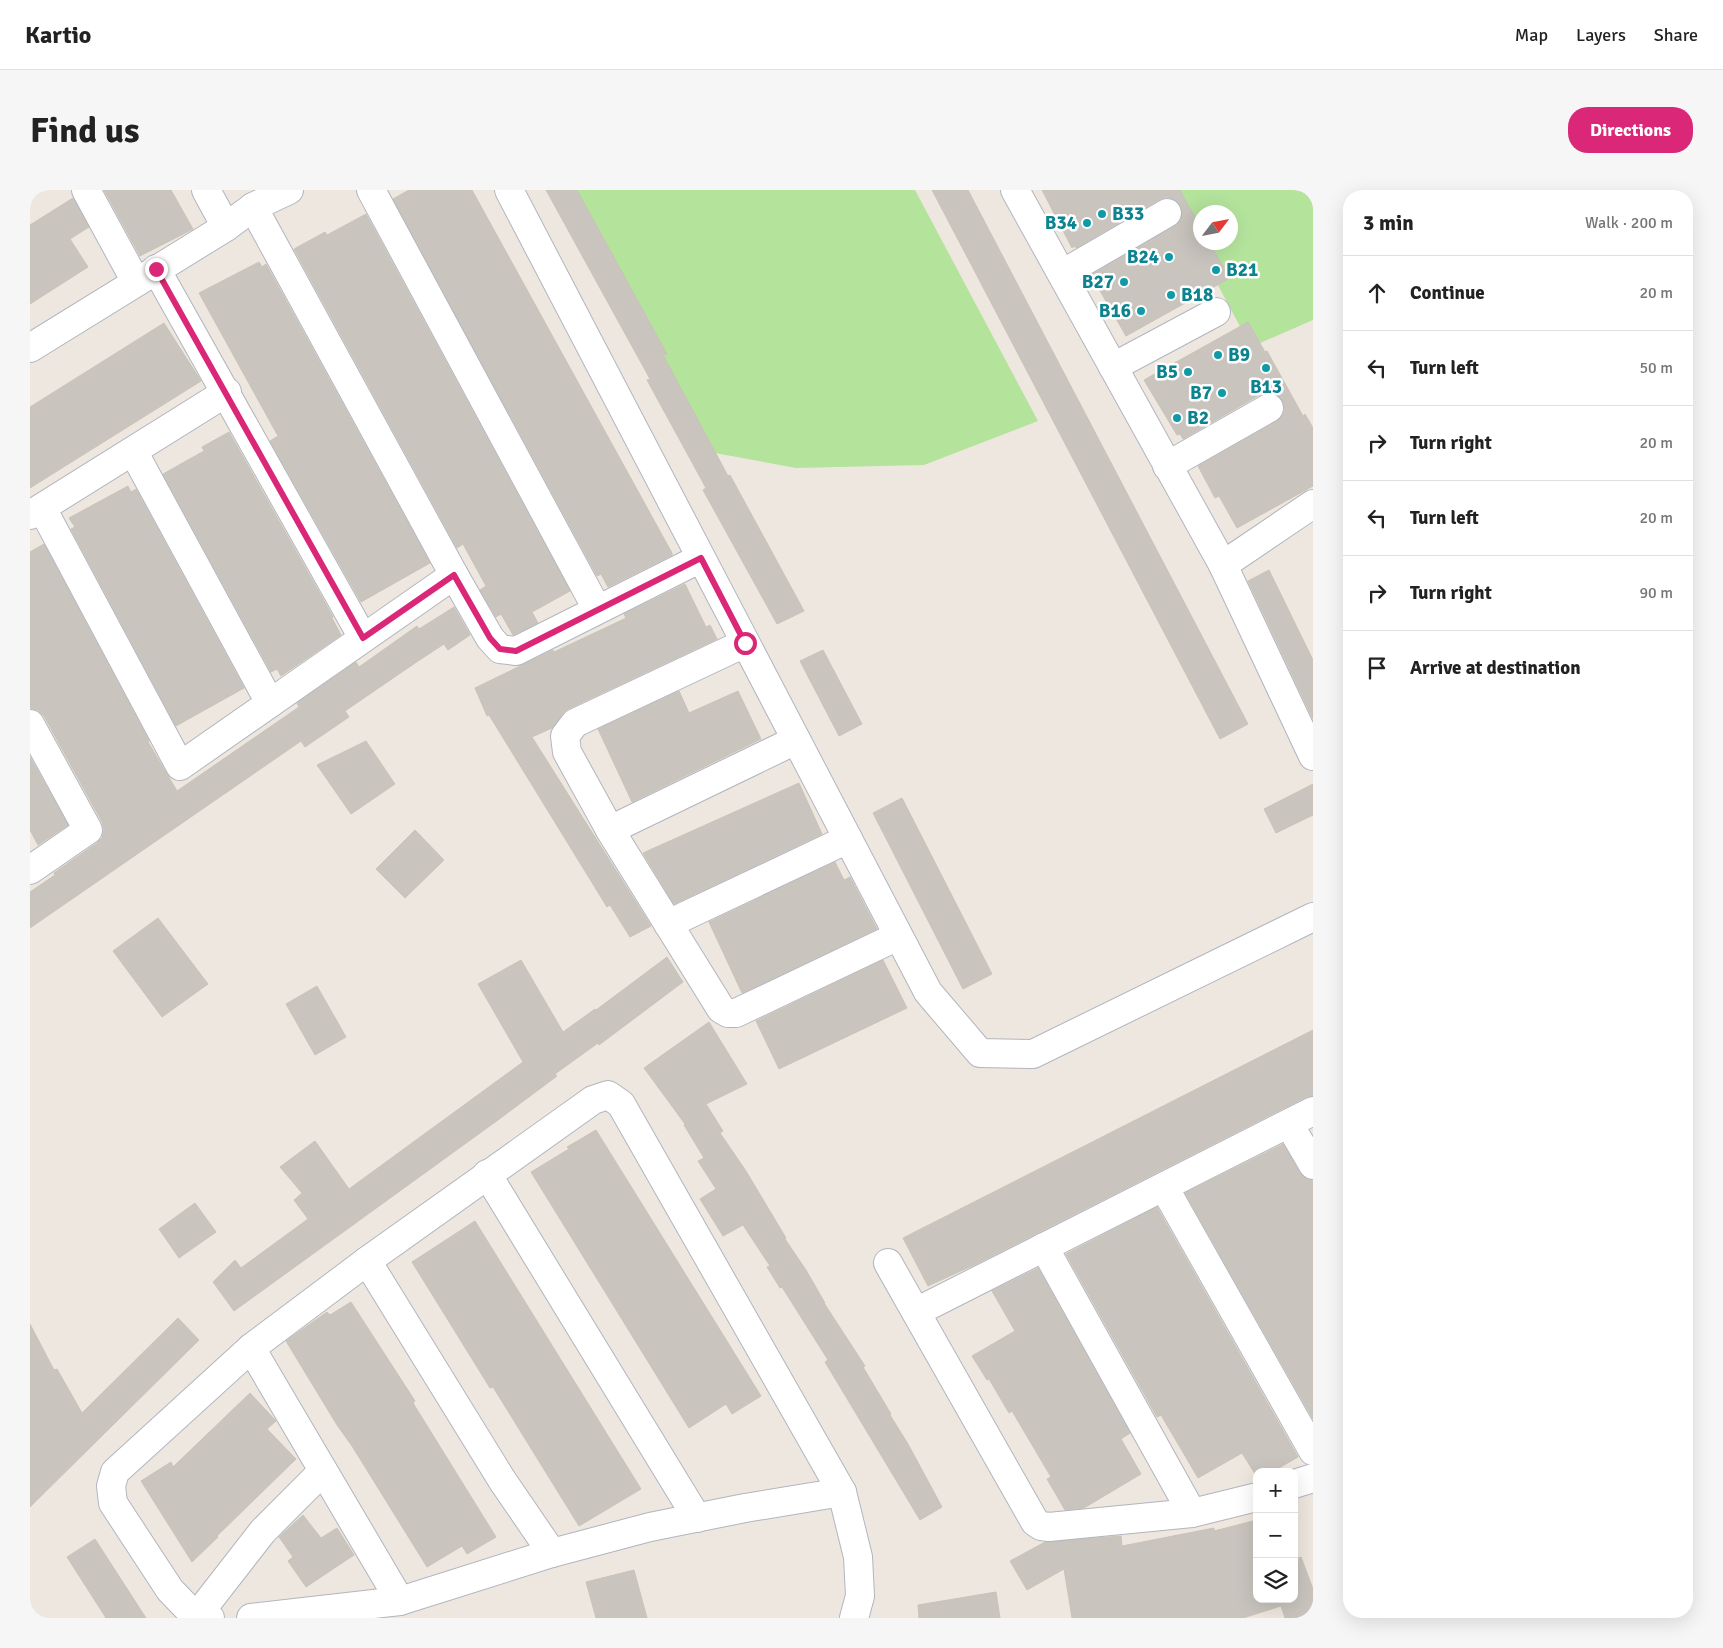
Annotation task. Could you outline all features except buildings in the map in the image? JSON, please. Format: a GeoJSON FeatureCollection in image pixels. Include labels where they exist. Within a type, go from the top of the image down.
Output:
{"type":"FeatureCollection","features":[{"type":"Feature","properties":{"kind":"street"},"geometry":{"type":"LineString","coordinates":[[86,190],[227,392],[363,638]]}},
{"type":"Feature","properties":{"kind":"street"},"geometry":{"type":"LineString","coordinates":[[206,190],[226,227]]}},
{"type":"Feature","properties":{"kind":"street"},"geometry":{"type":"LineString","coordinates":[[30,348],[226,227],[253,207],[290,190]]}},
{"type":"Feature","properties":{"kind":"street"},"geometry":{"type":"LineString","coordinates":[[371,190],[597,609]]}},
{"type":"Feature","properties":{"kind":"street"},"geometry":{"type":"LineString","coordinates":[[510,190],[928,992],[980,1053],[1033,1054],[1313,917]]}},
{"type":"Feature","properties":{"kind":"street"},"geometry":{"type":"LineString","coordinates":[[1015,190],[1223,565],[1313,756]]}},
{"type":"Feature","properties":{"kind":"street"},"geometry":{"type":"LineString","coordinates":[[253,207],[454,575],[490,638],[500,649],[516,651],[701,558]]}},
{"type":"Feature","properties":{"kind":"street"},"geometry":{"type":"LineString","coordinates":[[1062,274],[1167,213]]}},
{"type":"Feature","properties":{"kind":"street"},"geometry":{"type":"LineString","coordinates":[[1112,366],[1216,312]]}},
{"type":"Feature","properties":{"kind":"street"},"geometry":{"type":"LineString","coordinates":[[227,392],[36,512],[180,766],[454,575]]}},
{"type":"Feature","properties":{"kind":"street"},"geometry":{"type":"LineString","coordinates":[[1167,466],[1269,408]]}},
{"type":"Feature","properties":{"kind":"street"},"geometry":{"type":"LineString","coordinates":[[133,451],[270,703]]}},
{"type":"Feature","properties":{"kind":"street"},"geometry":{"type":"LineString","coordinates":[[1223,565],[1313,504]]}},
{"type":"Feature","properties":{"kind":"street"},"geometry":{"type":"LineString","coordinates":[[745,643],[575,724],[565,736],[567,752],[610,830],[721,1009],[728,1013],[736,1013],[898,936]]}},
{"type":"Feature","properties":{"kind":"street"},"geometry":{"type":"LineString","coordinates":[[30,724],[88,830],[30,870]]}},
{"type":"Feature","properties":{"kind":"street"},"geometry":{"type":"LineString","coordinates":[[610,830],[796,740]]}},
{"type":"Feature","properties":{"kind":"street"},"geometry":{"type":"LineString","coordinates":[[668,924],[848,839]]}},
{"type":"Feature","properties":{"kind":"street"},"geometry":{"type":"LineString","coordinates":[[323,1471],[263,1531],[203,1617],[170,1590],[113,1503],[111,1486],[115,1472],[251,1348],[487,1174],[593,1100],[608,1095],[621,1104],[842,1492],[858,1557],[860,1596],[854,1618]]}},
{"type":"Feature","properties":{"kind":"street"},"geometry":{"type":"LineString","coordinates":[[916,1312],[1313,1111]]}},
{"type":"Feature","properties":{"kind":"street"},"geometry":{"type":"LineString","coordinates":[[1289,1124],[1313,1165]]}},
{"type":"Feature","properties":{"kind":"street"},"geometry":{"type":"LineString","coordinates":[[487,1174],[697,1518]]}},
{"type":"Feature","properties":{"kind":"street"},"geometry":{"type":"LineString","coordinates":[[1164,1186],[1313,1451]]}},
{"type":"Feature","properties":{"kind":"street"},"geometry":{"type":"LineString","coordinates":[[1044,1247],[1192,1513]]}},
{"type":"Feature","properties":{"kind":"street"},"geometry":{"type":"LineString","coordinates":[[367,1261],[502,1480],[552,1553]]}},
{"type":"Feature","properties":{"kind":"street"},"geometry":{"type":"LineString","coordinates":[[888,1263],[1035,1522],[1041,1526],[1049,1527],[1192,1513],[1253,1498]]}},
{"type":"Feature","properties":{"kind":"street"},"geometry":{"type":"LineString","coordinates":[[251,1348],[400,1601]]}},
{"type":"Feature","properties":{"kind":"street"},"geometry":{"type":"LineString","coordinates":[[1298,1483],[1313,1478]]}},
{"type":"Feature","properties":{"kind":"street"},"geometry":{"type":"LineString","coordinates":[[251,1618],[400,1601],[552,1553],[650,1527],[745,1508],[842,1492]]}},
{"type":"Feature","properties":{"kind":"green space"},"geometry":{"type":"Polygon","coordinates":[[[567,190],[915,190],[1038,421],[924,465],[796,468],[704,451],[567,190]]]}},
{"type":"Feature","properties":{"kind":"green space"},"geometry":{"type":"Polygon","coordinates":[[[1167,190],[1313,190],[1313,320],[1251,347],[1199,250],[1238,250],[1238,205],[1193,205],[1193,239],[1167,190]]]}},
{"type":"Feature","properties":{"kind":"place","name":"B33"},"geometry":{"type":"Point","coordinates":[1102,214]}},
{"type":"Feature","properties":{"kind":"place","name":"B34"},"geometry":{"type":"Point","coordinates":[1087,223]}},
{"type":"Feature","properties":{"kind":"place","name":"B24"},"geometry":{"type":"Point","coordinates":[1169,257]}},
{"type":"Feature","properties":{"kind":"place","name":"B21"},"geometry":{"type":"Point","coordinates":[1216,270]}},
{"type":"Feature","properties":{"kind":"place","name":"B27"},"geometry":{"type":"Point","coordinates":[1124,282]}},
{"type":"Feature","properties":{"kind":"place","name":"B18"},"geometry":{"type":"Point","coordinates":[1171,295]}},
{"type":"Feature","properties":{"kind":"place","name":"B16"},"geometry":{"type":"Point","coordinates":[1141,311]}},
{"type":"Feature","properties":{"kind":"place","name":"B9"},"geometry":{"type":"Point","coordinates":[1218,355]}},
{"type":"Feature","properties":{"kind":"place","name":"B13"},"geometry":{"type":"Point","coordinates":[1266,368]}},
{"type":"Feature","properties":{"kind":"place","name":"B5"},"geometry":{"type":"Point","coordinates":[1188,372]}},
{"type":"Feature","properties":{"kind":"place","name":"B7"},"geometry":{"type":"Point","coordinates":[1222,393]}},
{"type":"Feature","properties":{"kind":"place","name":"B2"},"geometry":{"type":"Point","coordinates":[1177,418]}},
{"type":"Feature","properties":{"kind":"route"},"geometry":{"type":"LineString","coordinates":[[156,269],[227,392],[363,638],[454,575],[490,638],[500,649],[516,651],[701,558],[745,643]]}}]}
